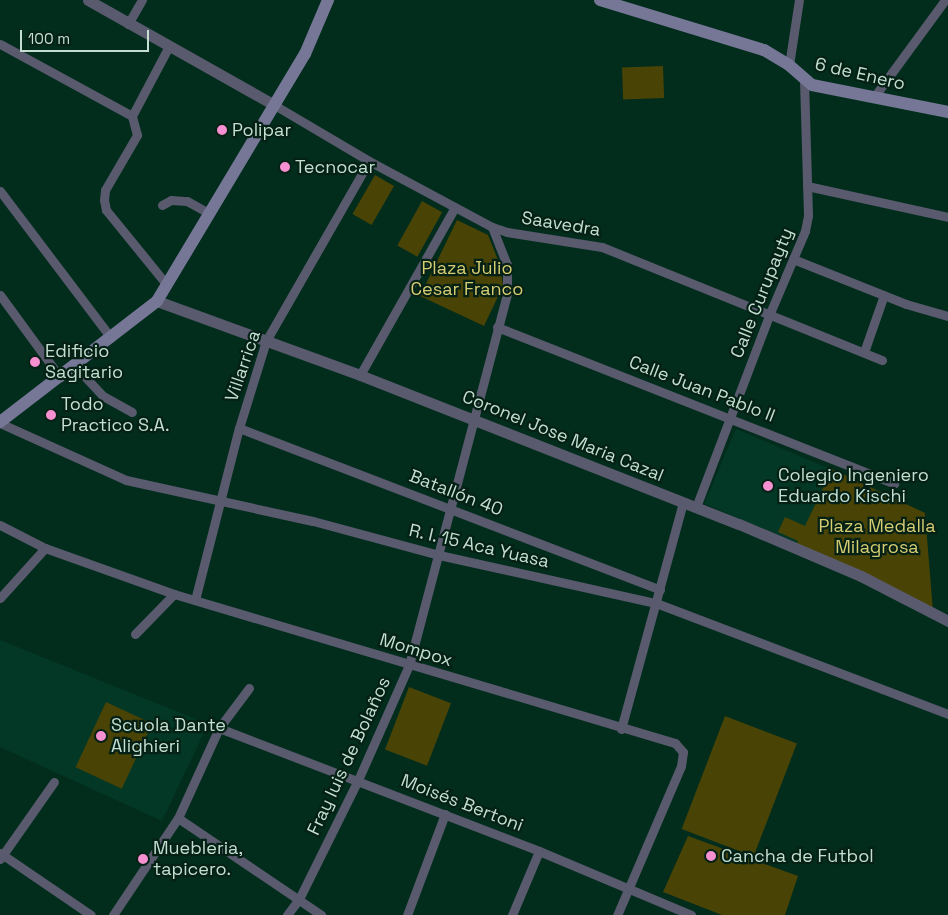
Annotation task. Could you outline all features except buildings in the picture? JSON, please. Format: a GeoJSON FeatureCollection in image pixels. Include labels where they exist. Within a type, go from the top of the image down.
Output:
{"type":"FeatureCollection","features":[{"type":"Feature","properties":{"kind":"main road"},"geometry":{"type":"LineString","coordinates":[[0,423],[157,301],[276,106],[315,34],[328,0]]}},
{"type":"Feature","properties":{"kind":"main road","name":"6 de Enero"},"geometry":{"type":"LineString","coordinates":[[600,0],[764,50],[789,65],[812,85],[948,112]]}},
{"type":"Feature","properties":{"kind":"street"},"geometry":{"type":"LineString","coordinates":[[88,0],[276,106]]}},
{"type":"Feature","properties":{"kind":"street"},"geometry":{"type":"LineString","coordinates":[[128,24],[142,0]]}},
{"type":"Feature","properties":{"kind":"street"},"geometry":{"type":"LineString","coordinates":[[789,65],[799,0]]}},
{"type":"Feature","properties":{"kind":"street"},"geometry":{"type":"LineString","coordinates":[[874,97],[945,0]]}},
{"type":"Feature","properties":{"kind":"street"},"geometry":{"type":"LineString","coordinates":[[0,44],[132,116]]}},
{"type":"Feature","properties":{"kind":"street"},"geometry":{"type":"LineString","coordinates":[[167,285],[106,210],[105,190],[137,135],[132,116],[169,46]]}},
{"type":"Feature","properties":{"kind":"street","name":"Calle Curupayty"},"geometry":{"type":"LineString","coordinates":[[696,507],[732,417],[770,313],[806,231],[807,186],[804,80]]}},
{"type":"Feature","properties":{"kind":"street","name":"Saavedra"},"geometry":{"type":"LineString","coordinates":[[276,106],[454,209],[492,227],[507,232],[602,247],[770,313],[882,360]]}},
{"type":"Feature","properties":{"kind":"street","name":"Villarrica"},"geometry":{"type":"LineString","coordinates":[[195,600],[239,428],[266,341],[369,161]]}},
{"type":"Feature","properties":{"kind":"street"},"geometry":{"type":"LineString","coordinates":[[807,186],[948,217]]}},
{"type":"Feature","properties":{"kind":"street"},"geometry":{"type":"LineString","coordinates":[[0,191],[111,338]]}},
{"type":"Feature","properties":{"kind":"street"},"geometry":{"type":"LineString","coordinates":[[162,206],[171,200],[187,201],[210,214]]}},
{"type":"Feature","properties":{"kind":"street"},"geometry":{"type":"LineString","coordinates":[[360,375],[454,209]]}},
{"type":"Feature","properties":{"kind":"street","name":"Fray luis de Bolaños"},"geometry":{"type":"LineString","coordinates":[[287,915],[299,899],[358,780],[409,665],[439,555],[508,277],[504,253],[492,227]]}},
{"type":"Feature","properties":{"kind":"street"},"geometry":{"type":"LineString","coordinates":[[793,259],[884,295],[948,316]]}},
{"type":"Feature","properties":{"kind":"street"},"geometry":{"type":"LineString","coordinates":[[0,295],[60,377]]}},
{"type":"Feature","properties":{"kind":"street"},"geometry":{"type":"LineString","coordinates":[[864,352],[884,295]]}},
{"type":"Feature","properties":{"kind":"street","name":"Coronel Jose Maria Cazal"},"geometry":{"type":"LineString","coordinates":[[157,301],[360,375],[696,507],[852,572],[948,621]]}},
{"type":"Feature","properties":{"kind":"street","name":"Calle Juan Pablo II"},"geometry":{"type":"LineString","coordinates":[[497,327],[732,417],[894,483]]}},
{"type":"Feature","properties":{"kind":"street"},"geometry":{"type":"LineString","coordinates":[[74,366],[103,396],[132,412]]}},
{"type":"Feature","properties":{"kind":"street","name":"R. I. 15 Aca Yuasa"},"geometry":{"type":"LineString","coordinates":[[0,423],[126,480],[220,499],[439,555],[656,603],[948,714]]}},
{"type":"Feature","properties":{"kind":"street","name":"Batallón 40"},"geometry":{"type":"LineString","coordinates":[[239,428],[660,590]]}},
{"type":"Feature","properties":{"kind":"street"},"geometry":{"type":"LineString","coordinates":[[621,729],[683,503]]}},
{"type":"Feature","properties":{"kind":"street","name":"Mompox"},"geometry":{"type":"LineString","coordinates":[[0,525],[45,548],[174,594],[621,729],[676,743],[680,747],[683,759],[628,889]]}},
{"type":"Feature","properties":{"kind":"street"},"geometry":{"type":"LineString","coordinates":[[0,598],[45,548]]}},
{"type":"Feature","properties":{"kind":"street"},"geometry":{"type":"LineString","coordinates":[[135,634],[174,594]]}},
{"type":"Feature","properties":{"kind":"street"},"geometry":{"type":"LineString","coordinates":[[113,915],[178,818],[219,728],[248,688]]}},
{"type":"Feature","properties":{"kind":"street","name":"Moisés Bertoni"},"geometry":{"type":"LineString","coordinates":[[219,728],[446,814],[691,915]]}},
{"type":"Feature","properties":{"kind":"street"},"geometry":{"type":"LineString","coordinates":[[54,782],[1,856],[91,915]]}},
{"type":"Feature","properties":{"kind":"street"},"geometry":{"type":"LineString","coordinates":[[407,915],[446,814]]}},
{"type":"Feature","properties":{"kind":"street"},"geometry":{"type":"LineString","coordinates":[[178,818],[321,915]]}},
{"type":"Feature","properties":{"kind":"street"},"geometry":{"type":"LineString","coordinates":[[512,915],[539,851]]}},
{"type":"Feature","properties":{"kind":"street"},"geometry":{"type":"LineString","coordinates":[[618,915],[628,889]]}},
{"type":"Feature","properties":{"kind":"shaded area","name":"Colegio Ingeniero Eduardo Kischi"},"geometry":{"type":"Polygon","coordinates":[[[736,429],[832,470],[800,544],[704,504],[736,429]]]}},
{"type":"Feature","properties":{"kind":"shaded area","name":"Scuola Dante Alighieri"},"geometry":{"type":"Polygon","coordinates":[[[0,640],[208,724],[162,821],[0,747],[0,640]]]}},
{"type":"Feature","properties":{"kind":"green space"},"geometry":{"type":"Polygon","coordinates":[[[663,66],[664,98],[623,99],[622,67],[663,66]]]}},
{"type":"Feature","properties":{"kind":"green space"},"geometry":{"type":"Polygon","coordinates":[[[375,175],[394,186],[372,225],[352,214],[375,175]]]}},
{"type":"Feature","properties":{"kind":"green space"},"geometry":{"type":"Polygon","coordinates":[[[422,201],[442,212],[417,257],[397,246],[422,201]]]}},
{"type":"Feature","properties":{"kind":"green space","name":"Plaza Julio Cesar Franco"},"geometry":{"type":"Polygon","coordinates":[[[457,220],[488,235],[500,265],[503,286],[484,326],[420,296],[457,220]]]}},
{"type":"Feature","properties":{"kind":"green space","name":"Plaza Medalla Milagrosa"},"geometry":{"type":"Polygon","coordinates":[[[832,469],[925,513],[933,611],[796,545],[798,541],[778,532],[785,517],[805,526],[832,469]]]}},
{"type":"Feature","properties":{"kind":"green space"},"geometry":{"type":"Polygon","coordinates":[[[409,687],[451,703],[427,766],[385,750],[409,687]]]}},
{"type":"Feature","properties":{"kind":"green space"},"geometry":{"type":"Polygon","coordinates":[[[106,702],[152,724],[122,789],[76,767],[106,702]]]}},
{"type":"Feature","properties":{"kind":"green space"},"geometry":{"type":"Polygon","coordinates":[[[725,716],[797,744],[754,857],[682,829],[725,716]]]}},
{"type":"Feature","properties":{"kind":"green space","name":"Cancha de Futbol"},"geometry":{"type":"Polygon","coordinates":[[[688,836],[798,876],[785,915],[722,915],[663,892],[688,836]]]}},
{"type":"Feature","properties":{"kind":"place","name":"Polipar"},"geometry":{"type":"Point","coordinates":[222,130]}},
{"type":"Feature","properties":{"kind":"place","name":"Tecnocar"},"geometry":{"type":"Point","coordinates":[285,167]}},
{"type":"Feature","properties":{"kind":"place","name":"Edificio Sagitario"},"geometry":{"type":"Point","coordinates":[35,362]}},
{"type":"Feature","properties":{"kind":"place","name":"Todo Practico S.A."},"geometry":{"type":"Point","coordinates":[51,415]}},
{"type":"Feature","properties":{"kind":"place","name":"Colegio Ingeniero Eduardo Kischi"},"geometry":{"type":"Point","coordinates":[768,486]}},
{"type":"Feature","properties":{"kind":"place","name":"Scuola Dante Alighieri"},"geometry":{"type":"Point","coordinates":[101,736]}},
{"type":"Feature","properties":{"kind":"place","name":"Cancha de Futbol"},"geometry":{"type":"Point","coordinates":[711,856]}},
{"type":"Feature","properties":{"kind":"place","name":"Muebleria, tapicero."},"geometry":{"type":"Point","coordinates":[143,859]}}]}
